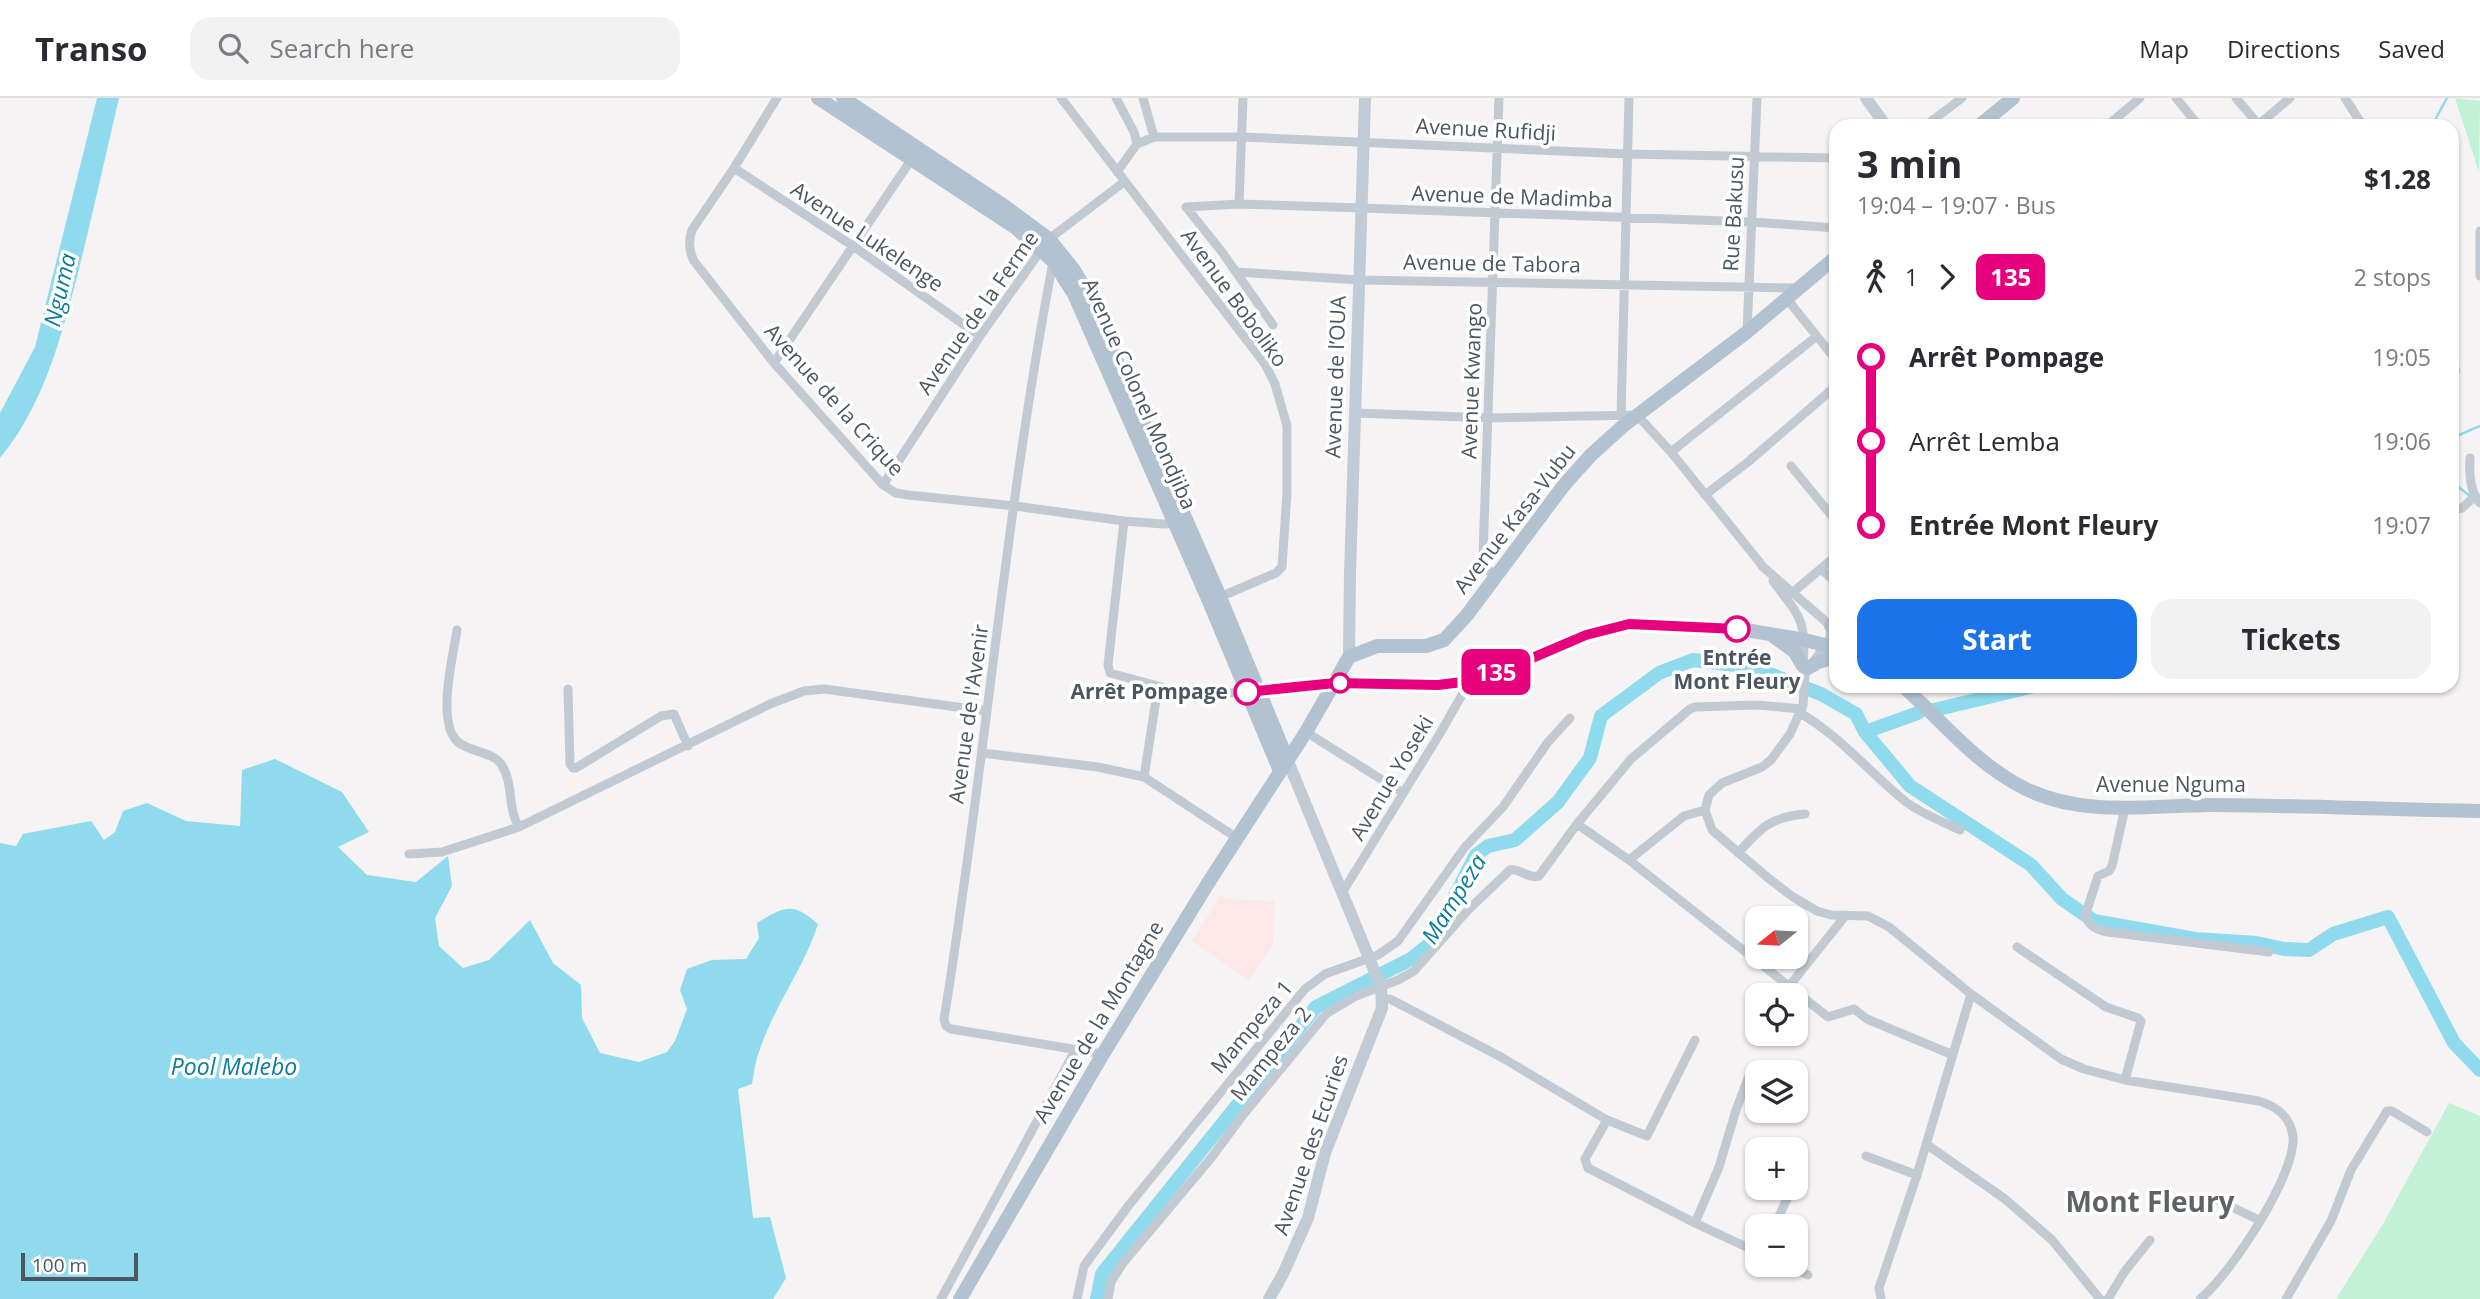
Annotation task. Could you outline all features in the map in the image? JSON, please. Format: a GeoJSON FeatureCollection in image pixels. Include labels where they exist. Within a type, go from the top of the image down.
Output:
{"type":"FeatureCollection","features":[{"type":"Feature","properties":{"kind":"main road","name":"Avenue Colonel Mondjiba"},"geometry":{"type":"LineString","coordinates":[[818,98],[1050,249]]}},
{"type":"Feature","properties":{"kind":"main road","name":"Avenue Colonel Mondjiba"},"geometry":{"type":"LineString","coordinates":[[843,98],[1050,249],[1084,287],[1283,765]]}},
{"type":"Feature","properties":{"kind":"main road"},"geometry":{"type":"LineString","coordinates":[[1988,119],[2013,98]]}},
{"type":"Feature","properties":{"kind":"main road","name":"Avenue Kasa-Vubu"},"geometry":{"type":"LineString","coordinates":[[1349,657],[1377,646],[1426,646],[1444,640],[1467,615],[1580,466],[1606,440],[1747,332],[1829,263]]}},
{"type":"Feature","properties":{"kind":"main road","name":"Avenue Colonel Mondjiba"},"geometry":{"type":"LineString","coordinates":[[1180,522],[1220,597],[1253,691]]}},
{"type":"Feature","properties":{"kind":"main road"},"geometry":{"type":"LineString","coordinates":[[1253,691],[1335,683],[1438,685],[1470,681],[1586,635],[1629,624],[1728,628],[1805,640],[1829,647]]}},
{"type":"Feature","properties":{"kind":"main road"},"geometry":{"type":"LineString","coordinates":[[1769,634],[1794,651],[1804,670],[1829,659]]}},
{"type":"Feature","properties":{"kind":"main road"},"geometry":{"type":"LineString","coordinates":[[1283,765],[1306,732],[1349,657]]}},
{"type":"Feature","properties":{"kind":"main road","name":"Avenue Nguma"},"geometry":{"type":"LineString","coordinates":[[1915,693],[1972,753],[1999,774],[2026,790],[2081,806],[2125,808],[2208,805],[2480,811]]}},
{"type":"Feature","properties":{"kind":"main road","name":"Avenue de la Montagne"},"geometry":{"type":"LineString","coordinates":[[960,1299],[1103,1054],[1283,765]]}},
{"type":"Feature","properties":{"kind":"street"},"geometry":{"type":"LineString","coordinates":[[734,168],[777,98]]}},
{"type":"Feature","properties":{"kind":"street","name":"Avenue Boboliko"},"geometry":{"type":"LineString","coordinates":[[1060,98],[1265,364],[1286,418],[1287,493],[1282,567],[1276,573],[1220,597]]}},
{"type":"Feature","properties":{"kind":"street"},"geometry":{"type":"LineString","coordinates":[[1116,98],[1134,132],[1137,144],[1117,172]]}},
{"type":"Feature","properties":{"kind":"street"},"geometry":{"type":"LineString","coordinates":[[1143,98],[1154,137]]}},
{"type":"Feature","properties":{"kind":"street"},"geometry":{"type":"LineString","coordinates":[[1238,204],[1243,98]]}},
{"type":"Feature","properties":{"kind":"street","name":"Avenue de l’OUA"},"geometry":{"type":"LineString","coordinates":[[1349,657],[1365,98]]}},
{"type":"Feature","properties":{"kind":"street","name":"Avenue Kwango"},"geometry":{"type":"LineString","coordinates":[[1493,578],[1483,555],[1499,98]]}},
{"type":"Feature","properties":{"kind":"street"},"geometry":{"type":"LineString","coordinates":[[1620,416],[1629,98]]}},
{"type":"Feature","properties":{"kind":"street","name":"Rue Bakusu"},"geometry":{"type":"LineString","coordinates":[[1747,332],[1757,98]]}},
{"type":"Feature","properties":{"kind":"street"},"geometry":{"type":"LineString","coordinates":[[1866,98],[1881,119]]}},
{"type":"Feature","properties":{"kind":"street"},"geometry":{"type":"LineString","coordinates":[[1934,119],[1962,98]]}},
{"type":"Feature","properties":{"kind":"street"},"geometry":{"type":"LineString","coordinates":[[2115,119],[2140,98]]}},
{"type":"Feature","properties":{"kind":"street"},"geometry":{"type":"LineString","coordinates":[[2176,98],[2191,119]]}},
{"type":"Feature","properties":{"kind":"street"},"geometry":{"type":"LineString","coordinates":[[2236,98],[2253,119]]}},
{"type":"Feature","properties":{"kind":"street"},"geometry":{"type":"LineString","coordinates":[[2265,119],[2290,98]]}},
{"type":"Feature","properties":{"kind":"street"},"geometry":{"type":"LineString","coordinates":[[2350,100],[2360,119]]}},
{"type":"Feature","properties":{"kind":"street","name":"Avenue Rufidji"},"geometry":{"type":"LineString","coordinates":[[1137,144],[1154,137],[1243,137],[1627,154],[1829,159]]}},
{"type":"Feature","properties":{"kind":"street"},"geometry":{"type":"LineString","coordinates":[[774,363],[911,160]]}},
{"type":"Feature","properties":{"kind":"street","name":"Avenue de la Crique"},"geometry":{"type":"LineString","coordinates":[[734,168],[692,230],[689,247],[694,261],[774,363],[883,485],[896,493],[908,495],[1124,521],[1180,522]]}},
{"type":"Feature","properties":{"kind":"street","name":"Avenue Lukelenge"},"geometry":{"type":"LineString","coordinates":[[734,168],[980,336]]}},
{"type":"Feature","properties":{"kind":"street","name":"Avenue de la Ferme"},"geometry":{"type":"LineString","coordinates":[[883,485],[980,336],[1050,249],[1124,182]]}},
{"type":"Feature","properties":{"kind":"street","name":"Avenue de Madimba"},"geometry":{"type":"LineString","coordinates":[[1237,272],[1186,207],[1238,204],[1752,222],[1829,228]]}},
{"type":"Feature","properties":{"kind":"street"},"geometry":{"type":"LineString","coordinates":[[2480,231],[2480,276]]}},
{"type":"Feature","properties":{"kind":"street","name":"Avenue de l'Avenir"},"geometry":{"type":"LineString","coordinates":[[1050,249],[944,1023],[951,1029],[1103,1054]]}},
{"type":"Feature","properties":{"kind":"street"},"geometry":{"type":"LineString","coordinates":[[1237,272],[1273,325]]}},
{"type":"Feature","properties":{"kind":"street","name":"Avenue de Tabora"},"geometry":{"type":"LineString","coordinates":[[1237,272],[1359,280],[1799,288]]}},
{"type":"Feature","properties":{"kind":"street"},"geometry":{"type":"LineString","coordinates":[[1787,299],[1829,351]]}},
{"type":"Feature","properties":{"kind":"street"},"geometry":{"type":"LineString","coordinates":[[1671,452],[1817,336]]}},
{"type":"Feature","properties":{"kind":"street"},"geometry":{"type":"LineString","coordinates":[[1705,495],[1829,392]]}},
{"type":"Feature","properties":{"kind":"street"},"geometry":{"type":"LineString","coordinates":[[1356,413],[1489,418],[1637,415],[1671,452],[1799,615],[1805,640],[1801,708],[1790,734],[1771,760],[1755,771],[1713,789],[1704,810],[1712,830],[1793,897],[1816,911],[1875,918],[1970,994],[2061,1059],[2084,1069],[2125,1080],[2273,1105],[2290,1125],[2293,1145],[2272,1200],[2234,1261],[2200,1299]]}},
{"type":"Feature","properties":{"kind":"street"},"geometry":{"type":"LineString","coordinates":[[2470,458],[2476,485],[2474,501]]}},
{"type":"Feature","properties":{"kind":"street"},"geometry":{"type":"LineString","coordinates":[[1791,466],[1829,512]]}},
{"type":"Feature","properties":{"kind":"street"},"geometry":{"type":"LineString","coordinates":[[1124,521],[1108,670],[1114,676],[1158,687],[1212,694],[1253,691]]}},
{"type":"Feature","properties":{"kind":"street"},"geometry":{"type":"LineString","coordinates":[[1792,593],[1829,563]]}},
{"type":"Feature","properties":{"kind":"street"},"geometry":{"type":"LineString","coordinates":[[1762,566],[1829,624]]}},
{"type":"Feature","properties":{"kind":"street"},"geometry":{"type":"LineString","coordinates":[[1822,570],[1829,576]]}},
{"type":"Feature","properties":{"kind":"street"},"geometry":{"type":"LineString","coordinates":[[457,630],[447,697],[450,730],[458,742],[499,761],[508,774],[514,818],[519,827]]}},
{"type":"Feature","properties":{"kind":"street"},"geometry":{"type":"LineString","coordinates":[[1804,670],[1829,648]]}},
{"type":"Feature","properties":{"kind":"street","name":"Avenue Yoseki"},"geometry":{"type":"LineString","coordinates":[[1342,893],[1470,681]]}},
{"type":"Feature","properties":{"kind":"street"},"geometry":{"type":"LineString","coordinates":[[1144,778],[1158,687]]}},
{"type":"Feature","properties":{"kind":"street"},"geometry":{"type":"LineString","coordinates":[[568,689],[570,764],[573,768],[661,716],[674,714],[688,746]]}},
{"type":"Feature","properties":{"kind":"street"},"geometry":{"type":"LineString","coordinates":[[409,854],[442,852],[519,827],[770,704],[804,691],[824,689],[988,712]]}},
{"type":"Feature","properties":{"kind":"street","name":"Mampeza 2"},"geometry":{"type":"LineString","coordinates":[[1108,1299],[1111,1282],[1122,1263],[1211,1158],[1326,1014],[1356,996],[1381,989],[1414,971],[1468,910],[1510,870],[1532,877],[1539,876],[1577,824],[1637,752],[1690,709],[1757,705],[1801,708]]}},
{"type":"Feature","properties":{"kind":"street"},"geometry":{"type":"LineString","coordinates":[[1801,708],[1908,803],[1960,830]]}},
{"type":"Feature","properties":{"kind":"street","name":"Mampeza 1"},"geometry":{"type":"LineString","coordinates":[[1077,1299],[1084,1266],[1129,1205],[1305,989],[1325,975],[1370,960],[1398,941],[1465,847],[1503,807],[1548,742],[1570,718]]}},
{"type":"Feature","properties":{"kind":"street"},"geometry":{"type":"LineString","coordinates":[[1306,732],[1403,793]]}},
{"type":"Feature","properties":{"kind":"street"},"geometry":{"type":"LineString","coordinates":[[982,753],[1097,767],[1144,778],[1237,838]]}},
{"type":"Feature","properties":{"kind":"street"},"geometry":{"type":"LineString","coordinates":[[1283,765],[1303,797],[1381,989],[1390,999],[1501,1056],[1607,1120],[1647,1136],[1695,1040]]}},
{"type":"Feature","properties":{"kind":"street"},"geometry":{"type":"LineString","coordinates":[[2125,808],[2112,866],[2109,871],[2098,876],[2086,914],[2096,929],[2269,952]]}},
{"type":"Feature","properties":{"kind":"street"},"geometry":{"type":"LineString","coordinates":[[1629,860],[1684,816],[1704,810]]}},
{"type":"Feature","properties":{"kind":"street"},"geometry":{"type":"LineString","coordinates":[[1738,853],[1767,825],[1783,816],[1805,814]]}},
{"type":"Feature","properties":{"kind":"street"},"geometry":{"type":"LineString","coordinates":[[1577,824],[1629,860],[1787,983]]}},
{"type":"Feature","properties":{"kind":"street"},"geometry":{"type":"LineString","coordinates":[[1792,983],[1846,915]]}},
{"type":"Feature","properties":{"kind":"street"},"geometry":{"type":"LineString","coordinates":[[2017,947],[2106,1007],[2141,1021],[2125,1080]]}},
{"type":"Feature","properties":{"kind":"street","name":"Avenue des Ecuries"},"geometry":{"type":"LineString","coordinates":[[1269,1299],[1308,1218],[1325,1153],[1382,1008],[1381,989]]}},
{"type":"Feature","properties":{"kind":"street"},"geometry":{"type":"LineString","coordinates":[[1881,1299],[1879,1288],[1917,1175],[1970,994]]}},
{"type":"Feature","properties":{"kind":"street"},"geometry":{"type":"LineString","coordinates":[[1808,1000],[1828,1017],[1854,1009],[1867,1019],[1953,1055]]}},
{"type":"Feature","properties":{"kind":"street"},"geometry":{"type":"LineString","coordinates":[[941,1299],[1076,1049]]}},
{"type":"Feature","properties":{"kind":"street"},"geometry":{"type":"LineString","coordinates":[[1695,1223],[1719,1167],[1745,1086]]}},
{"type":"Feature","properties":{"kind":"street"},"geometry":{"type":"LineString","coordinates":[[2286,1299],[2331,1221],[2351,1170],[2388,1111],[2427,1132]]}},
{"type":"Feature","properties":{"kind":"street"},"geometry":{"type":"LineString","coordinates":[[1607,1120],[1585,1159],[1588,1168],[1745,1246]]}},
{"type":"Feature","properties":{"kind":"street"},"geometry":{"type":"LineString","coordinates":[[1926,1144],[2005,1199],[2052,1240],[2100,1299]]}},
{"type":"Feature","properties":{"kind":"street"},"geometry":{"type":"LineString","coordinates":[[1866,1156],[1917,1175]]}},
{"type":"Feature","properties":{"kind":"street"},"geometry":{"type":"LineString","coordinates":[[2215,1199],[2259,1220]]}},
{"type":"Feature","properties":{"kind":"street"},"geometry":{"type":"LineString","coordinates":[[2108,1299],[2125,1271],[2150,1240]]}},
{"type":"Feature","properties":{"kind":"shaded area"},"geometry":{"type":"Polygon","coordinates":[[[1223,896],[1224,899],[1274,901],[1273,945],[1249,980],[1192,941],[1217,898],[1223,896]]]}},
{"type":"Feature","properties":{"kind":"green space"},"geometry":{"type":"Polygon","coordinates":[[[2455,98],[2480,101],[2479,172],[2455,98]]]}},
{"type":"Feature","properties":{"kind":"green space"},"geometry":{"type":"Polygon","coordinates":[[[2449,1103],[2480,1116],[2480,1299],[2336,1299],[2383,1224],[2449,1103]]]}},
{"type":"Feature","properties":{"kind":"water","name":"Nguma"},"geometry":{"type":"Polygon","coordinates":[[[97,98],[119,98],[71,301],[57,349],[39,395],[15,438],[0,458],[0,413],[35,347],[97,98]]]}},
{"type":"Feature","properties":{"kind":"water","name":"Pool Malebo"},"geometry":{"type":"Polygon","coordinates":[[[275,759],[342,792],[369,832],[338,847],[367,875],[416,882],[448,856],[452,886],[435,918],[439,946],[463,968],[489,960],[530,920],[553,963],[581,985],[582,1018],[600,1053],[639,1062],[667,1052],[675,1041],[687,1009],[680,990],[687,969],[712,960],[746,959],[759,938],[757,923],[781,910],[794,909],[818,924],[805,957],[765,1035],[752,1084],[738,1089],[753,1218],[770,1217],[786,1278],[773,1299],[0,1299],[0,843],[16,846],[23,834],[91,821],[104,840],[115,832],[123,811],[147,803],[186,821],[240,826],[242,770],[275,759]]]}},
{"type":"Feature","properties":{"kind":"waterway"},"geometry":{"type":"LineString","coordinates":[[2436,119],[2447,98]]}},
{"type":"Feature","properties":{"kind":"waterway"},"geometry":{"type":"LineString","coordinates":[[2459,435],[2480,426]]}},
{"type":"Feature","properties":{"kind":"waterway"},"geometry":{"type":"LineString","coordinates":[[2459,487],[2470,496]]}},
{"type":"Feature","properties":{"kind":"waterway","name":"Mampeza"},"geometry":{"type":"LineString","coordinates":[[1097,1299],[1102,1274],[1316,1007],[1411,959],[1431,943],[1476,855],[1488,846],[1515,840],[1558,802],[1590,758],[1601,716],[1659,673],[1693,660],[1752,667],[1821,694],[1856,714],[1865,732],[1910,786],[2031,865],[2062,899],[2094,921],[2195,939],[2309,950],[2333,934],[2388,917],[2454,1043],[2480,1070]]}},
{"type":"Feature","properties":{"kind":"waterway"},"geometry":{"type":"LineString","coordinates":[[1934,710],[2005,693]]}},
{"type":"Feature","properties":{"kind":"waterway"},"geometry":{"type":"LineString","coordinates":[[1865,732],[1918,713]]}},
{"type":"Feature","properties":{"kind":"bus line","name":"135"},"geometry":{"type":"LineString","coordinates":[[1247,692],[1335,683],[1450,685],[1511,667],[1612,626],[1644,623],[1737,629]]}},
{"type":"Feature","properties":{"kind":"place","name":"Entrée Mont Fleury"},"geometry":{"type":"Point","coordinates":[1737,629]}},
{"type":"Feature","properties":{"kind":"place","name":"Arrêt Pompage"},"geometry":{"type":"Point","coordinates":[1247,692]}},
{"type":"Feature","properties":{"kind":"district","name":"Mont Fleury"},"geometry":{"type":"Point","coordinates":[2150,1202]}}]}
